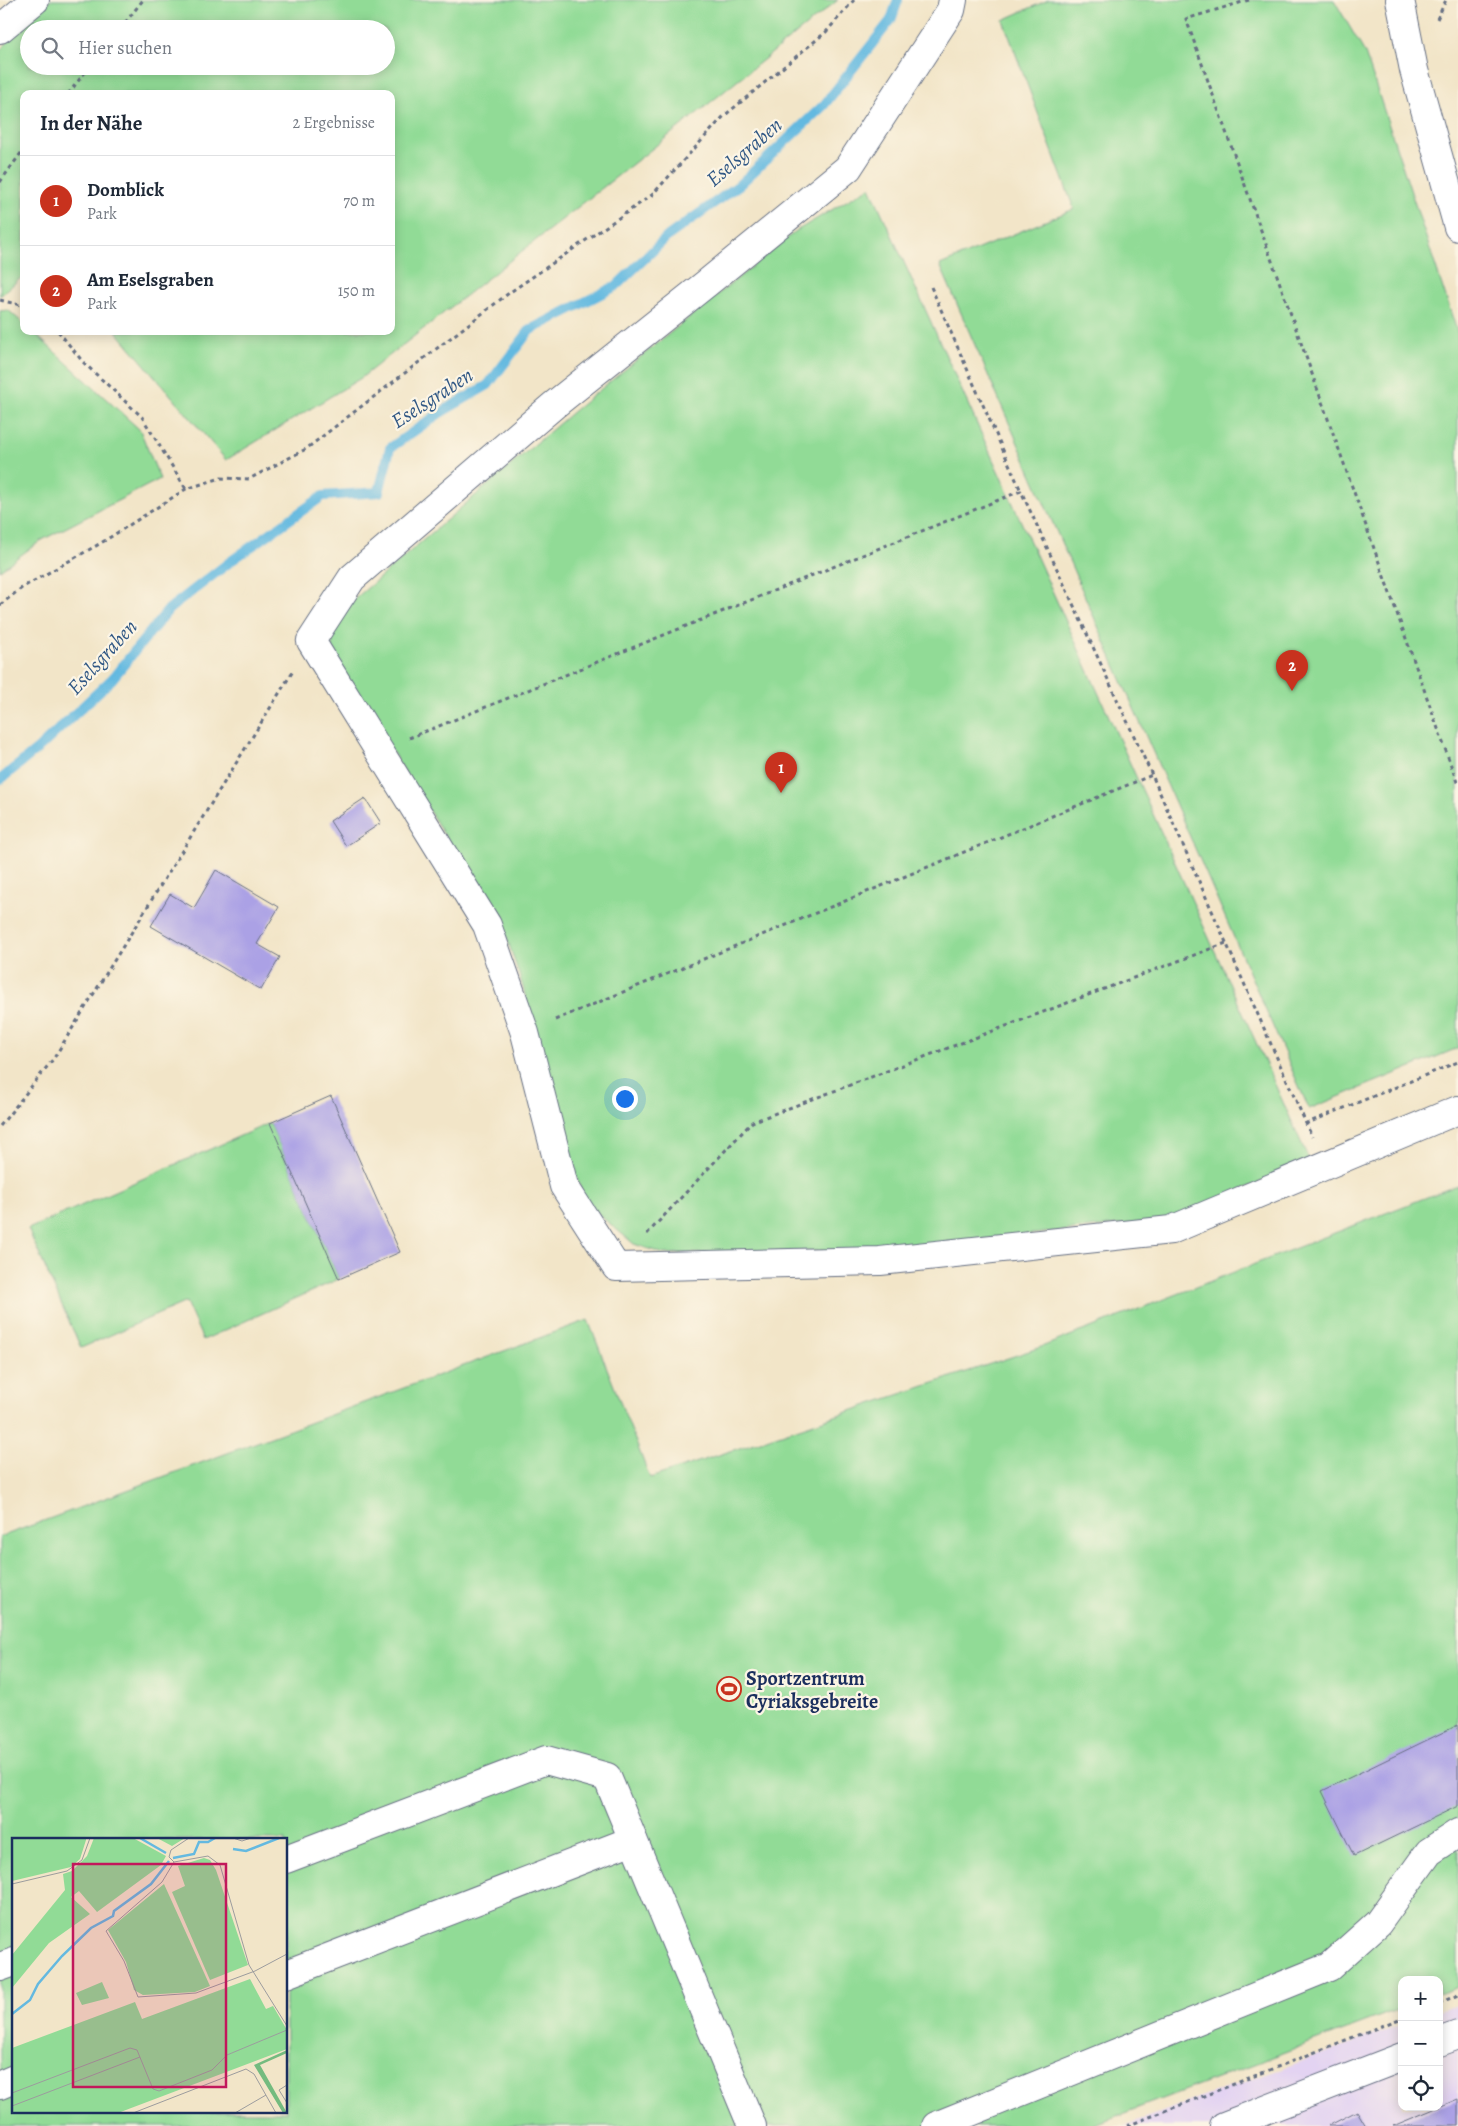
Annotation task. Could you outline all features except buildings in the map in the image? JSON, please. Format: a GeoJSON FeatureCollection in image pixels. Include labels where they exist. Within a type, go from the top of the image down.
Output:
{"type":"FeatureCollection","features":[{"type":"Feature","properties":{"kind":"lane"},"geometry":{"type":"LineString","coordinates":[[0,29],[35,0]]}},
{"type":"Feature","properties":{"kind":"lane"},"geometry":{"type":"LineString","coordinates":[[953,0],[951,10],[848,168],[554,405],[352,578],[311,642],[487,925],[525,1033],[564,1186],[616,1267],[880,1261],[1171,1230],[1458,1110]]}},
{"type":"Feature","properties":{"kind":"lane"},"geometry":{"type":"LineString","coordinates":[[1400,0],[1414,70],[1458,227]]}},
{"type":"Feature","properties":{"kind":"lane"},"geometry":{"type":"LineString","coordinates":[[288,1858],[546,1760],[608,1778],[752,2126]]}},
{"type":"Feature","properties":{"kind":"lane"},"geometry":{"type":"LineString","coordinates":[[936,2126],[1329,1966],[1378,1923],[1430,1852],[1458,1832]]}},
{"type":"Feature","properties":{"kind":"lane"},"geometry":{"type":"LineString","coordinates":[[288,1973],[633,1840]]}},
{"type":"Feature","properties":{"kind":"lane"},"geometry":{"type":"LineString","coordinates":[[0,1967],[12,1963]]}},
{"type":"Feature","properties":{"kind":"lane"},"geometry":{"type":"LineString","coordinates":[[1443,2041],[1458,2035]]}},
{"type":"Feature","properties":{"kind":"lane"},"geometry":{"type":"LineString","coordinates":[[1224,2126],[1398,2059]]}},
{"type":"Feature","properties":{"kind":"lane"},"geometry":{"type":"LineString","coordinates":[[0,2084],[12,2080]]}},
{"type":"Feature","properties":{"kind":"path"},"geometry":{"type":"LineString","coordinates":[[127,20],[143,0]]}},
{"type":"Feature","properties":{"kind":"path"},"geometry":{"type":"LineString","coordinates":[[0,605],[23,587],[101,543],[186,489],[221,478],[249,479],[306,449],[509,293],[652,196],[724,116],[826,32],[854,0]]}},
{"type":"Feature","properties":{"kind":"path"},"geometry":{"type":"LineString","coordinates":[[1249,0],[1186,19],[1458,785]]}},
{"type":"Feature","properties":{"kind":"path"},"geometry":{"type":"LineString","coordinates":[[71,90],[83,75]]}},
{"type":"Feature","properties":{"kind":"path"},"geometry":{"type":"LineString","coordinates":[[0,182],[20,154]]}},
{"type":"Feature","properties":{"kind":"path"},"geometry":{"type":"LineString","coordinates":[[931,287],[1325,1165]]}},
{"type":"Feature","properties":{"kind":"path"},"geometry":{"type":"LineString","coordinates":[[0,300],[20,305]]}},
{"type":"Feature","properties":{"kind":"path"},"geometry":{"type":"LineString","coordinates":[[61,335],[83,362],[142,417],[186,489]]}},
{"type":"Feature","properties":{"kind":"path"},"geometry":{"type":"LineString","coordinates":[[378,750],[1021,491]]}},
{"type":"Feature","properties":{"kind":"path"},"geometry":{"type":"LineString","coordinates":[[0,1126],[54,1058],[311,642]]}},
{"type":"Feature","properties":{"kind":"path"},"geometry":{"type":"LineString","coordinates":[[525,1033],[1152,776]]}},
{"type":"Feature","properties":{"kind":"path"},"geometry":{"type":"LineString","coordinates":[[616,1267],[752,1122],[1226,944]]}},
{"type":"Feature","properties":{"kind":"path"},"geometry":{"type":"LineString","coordinates":[[1305,1124],[1458,1062]]}},
{"type":"Feature","properties":{"kind":"path"},"geometry":{"type":"LineString","coordinates":[[1443,2002],[1458,1996]]}},
{"type":"Feature","properties":{"kind":"path"},"geometry":{"type":"LineString","coordinates":[[1127,2126],[1398,2020]]}},
{"type":"Feature","properties":{"kind":"shaded area"},"geometry":{"type":"Polygon","coordinates":[[[1458,2005],[1458,2126],[1123,2126],[1398,2026],[1398,2111],[1443,2111],[1443,2010],[1458,2005]]]}},
{"type":"Feature","properties":{"kind":"green space"},"geometry":{"type":"Polygon","coordinates":[[[49,0],[838,0],[361,378],[226,460],[119,335],[395,335],[395,90],[20,90],[20,278],[0,296],[0,50],[20,30],[20,75],[395,75],[395,20],[29,20],[49,0]]]}},
{"type":"Feature","properties":{"kind":"green space"},"geometry":{"type":"Polygon","coordinates":[[[1048,0],[1334,0],[1365,53],[1458,334],[1458,1048],[1309,1109],[940,265],[1074,209],[1003,20],[1048,0]]]}},
{"type":"Feature","properties":{"kind":"green space"},"geometry":{"type":"Polygon","coordinates":[[[870,187],[1310,1162],[1168,1220],[879,1250],[664,1254],[634,1244],[585,1203],[522,984],[505,932],[331,654],[334,626],[350,603],[575,410],[796,231],[870,187]]]}},
{"type":"Feature","properties":{"kind":"green space"},"geometry":{"type":"Polygon","coordinates":[[[8,310],[20,320],[20,335],[36,335],[140,430],[160,479],[42,540],[0,570],[0,311],[8,310]]]}},
{"type":"Feature","properties":{"kind":"green space"},"geometry":{"type":"Polygon","coordinates":[[[270,1123],[339,1279],[203,1340],[186,1302],[81,1348],[28,1229],[270,1123]]]}},
{"type":"Feature","properties":{"kind":"green space","name":"Sportzentrum Cyriaksgebreite"},"geometry":{"type":"Polygon","coordinates":[[[1458,1185],[1458,1987],[1443,1993],[1443,1976],[1398,1976],[1398,2010],[1090,2126],[0,2126],[0,1537],[588,1320],[650,1478],[1044,1346],[1458,1185]]]}},
{"type":"Feature","properties":{"kind":"waterway","name":"Eselsgraben"},"geometry":{"type":"LineString","coordinates":[[0,780],[40,747],[112,679],[169,609],[231,561],[323,496],[379,492],[390,448],[440,413],[488,385],[530,330],[616,286],[668,236],[739,185],[824,105],[891,20],[898,0]]}},
{"type":"Feature","properties":{"kind":"place","name":"Am Eselsgraben"},"geometry":{"type":"Point","coordinates":[1292,691]}},
{"type":"Feature","properties":{"kind":"place","name":"Domblick"},"geometry":{"type":"Point","coordinates":[781,793]}},
{"type":"Feature","properties":{"kind":"place","name":"Sportzentrum Cyriaksgebreite"},"geometry":{"type":"Point","coordinates":[729,1689]}}]}
